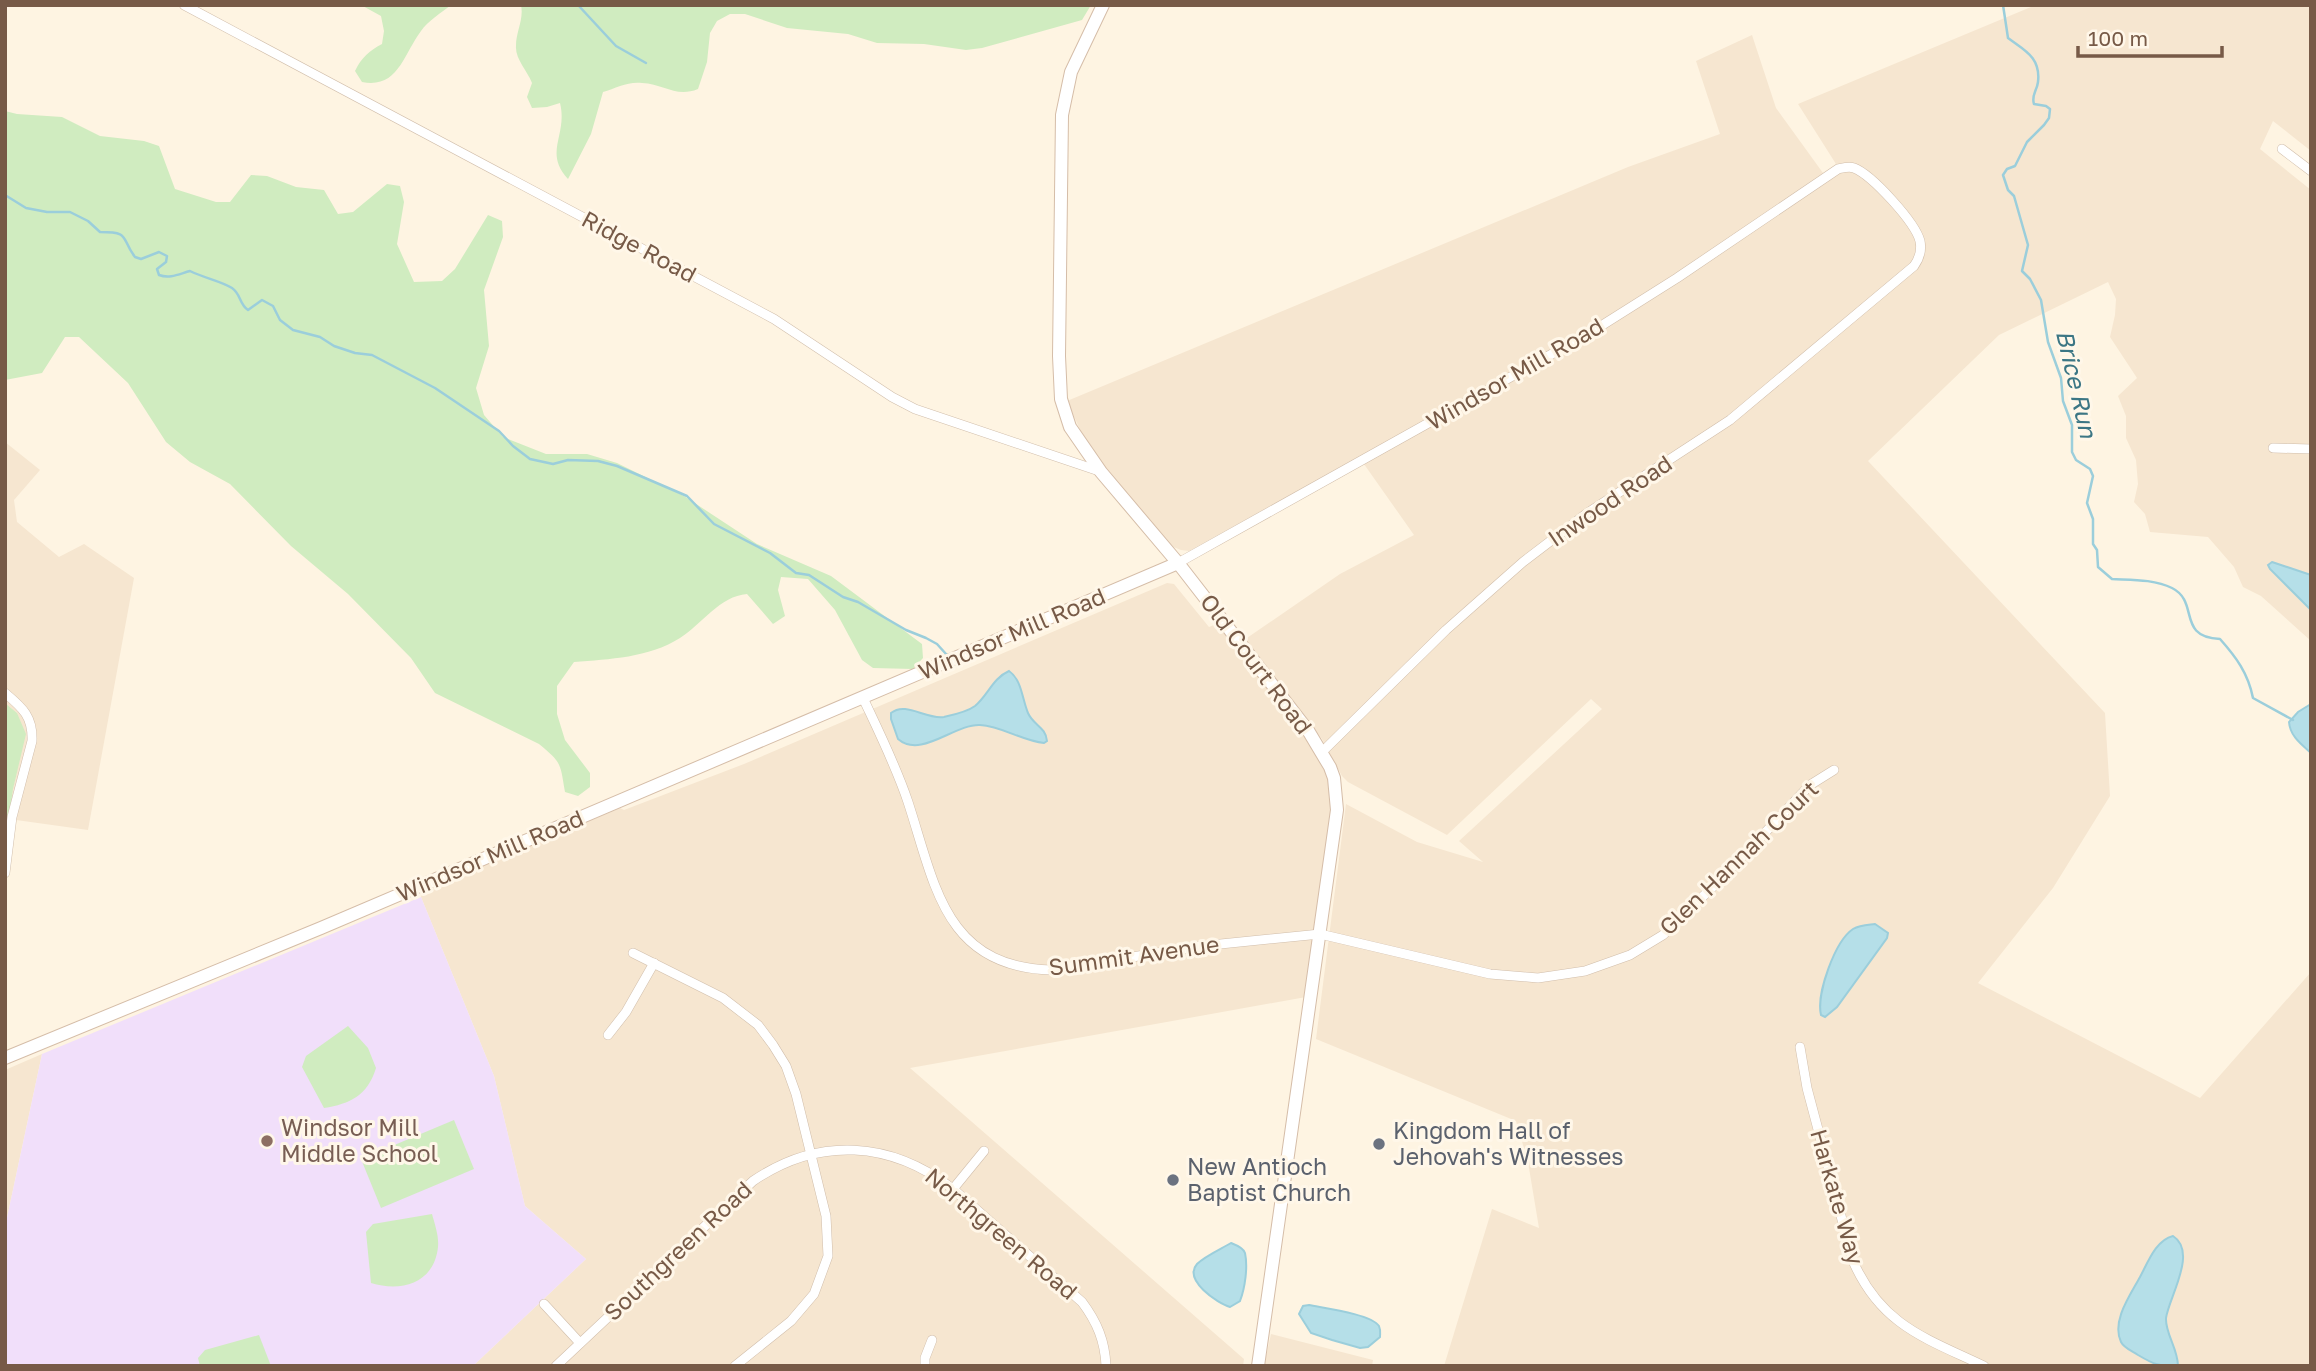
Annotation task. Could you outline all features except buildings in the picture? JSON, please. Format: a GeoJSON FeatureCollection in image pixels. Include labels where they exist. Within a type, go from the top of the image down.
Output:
{"type":"FeatureCollection","features":[{"type":"Feature","properties":{"kind":"main road","name":"Old Court Road"},"geometry":{"type":"LineString","coordinates":[[1103,5],[1071,72],[1062,115],[1059,384],[1065,413],[1070,427],[1101,472],[1178,563],[1309,732],[1334,778],[1337,801],[1258,1366]]}},
{"type":"Feature","properties":{"kind":"main road","name":"Windsor Mill Road"},"geometry":{"type":"LineString","coordinates":[[5,1058],[309,933],[1178,563]]}},
{"type":"Feature","properties":{"kind":"street","name":"Ridge Road"},"geometry":{"type":"LineString","coordinates":[[184,5],[774,319],[884,392],[915,409],[1101,472]]}},
{"type":"Feature","properties":{"kind":"street"},"geometry":{"type":"LineString","coordinates":[[2282,149],[2311,171]]}},
{"type":"Feature","properties":{"kind":"street","name":"Windsor Mill Road"},"geometry":{"type":"LineString","coordinates":[[1178,563],[1593,331],[1838,169],[1854,168],[1865,175],[1907,219],[1920,241],[1919,260],[1914,266]]}},
{"type":"Feature","properties":{"kind":"street","name":"Inwood Road"},"geometry":{"type":"LineString","coordinates":[[1322,752],[1446,630],[1523,562],[1586,514],[1730,420],[1914,266]]}},
{"type":"Feature","properties":{"kind":"street"},"geometry":{"type":"LineString","coordinates":[[2273,448],[2311,449]]}},
{"type":"Feature","properties":{"kind":"street"},"geometry":{"type":"LineString","coordinates":[[5,694],[27,713],[32,741],[12,817],[5,873]]}},
{"type":"Feature","properties":{"kind":"street","name":"Summit Avenue"},"geometry":{"type":"LineString","coordinates":[[863,698],[907,800],[943,908],[964,937],[995,957],[1032,969],[1051,970],[1200,946],[1320,934]]}},
{"type":"Feature","properties":{"kind":"street","name":"Glen Hannah Court"},"geometry":{"type":"LineString","coordinates":[[1320,934],[1490,974],[1538,978],[1586,971],[1630,955],[1663,935],[1723,877],[1810,785],[1835,770]]}},
{"type":"Feature","properties":{"kind":"street"},"geometry":{"type":"LineString","coordinates":[[633,953],[723,998],[758,1025],[786,1066],[811,1154],[826,1216],[828,1236],[828,1256],[821,1278],[814,1294],[802,1310],[735,1366]]}},
{"type":"Feature","properties":{"kind":"street"},"geometry":{"type":"LineString","coordinates":[[608,1035],[626,1012],[654,963]]}},
{"type":"Feature","properties":{"kind":"street","name":"Harkate Way"},"geometry":{"type":"LineString","coordinates":[[1800,1047],[1807,1088],[1853,1261],[1862,1282],[1874,1300],[1903,1326],[1984,1366]]}},
{"type":"Feature","properties":{"kind":"street","name":"Northgreen Road"},"geometry":{"type":"LineString","coordinates":[[811,1154],[853,1150],[892,1156],[931,1172],[1082,1303],[1093,1317],[1101,1335],[1106,1366]]}},
{"type":"Feature","properties":{"kind":"street"},"geometry":{"type":"LineString","coordinates":[[953,1189],[984,1151]]}},
{"type":"Feature","properties":{"kind":"street","name":"Southgreen Road"},"geometry":{"type":"LineString","coordinates":[[556,1366],[753,1181],[777,1166],[811,1154]]}},
{"type":"Feature","properties":{"kind":"street"},"geometry":{"type":"LineString","coordinates":[[544,1304],[580,1343]]}},
{"type":"Feature","properties":{"kind":"street"},"geometry":{"type":"LineString","coordinates":[[925,1366],[932,1340]]}},
{"type":"Feature","properties":{"kind":"shaded area"},"geometry":{"type":"Polygon","coordinates":[[[2036,5],[2311,5],[2311,151],[2273,121],[2260,149],[2311,190],[2311,641],[2261,596],[2243,587],[2234,567],[2208,537],[2150,532],[2145,514],[2134,502],[2138,484],[2136,460],[2126,438],[2126,416],[2118,396],[2137,378],[2110,337],[2116,299],[2108,282],[1999,335],[1868,461],[2105,713],[2110,796],[2053,888],[1978,983],[2200,1098],[2311,972],[2311,1366],[1444,1366],[1492,1209],[1539,1228],[1528,1162],[1516,1121],[1316,1039],[1346,804],[1417,842],[1483,862],[1459,841],[1602,709],[1591,699],[1447,835],[1348,782],[1322,739],[1244,640],[1340,574],[1414,535],[1359,457],[1189,551],[1181,550],[1171,546],[1105,469],[1082,434],[1067,401],[1628,167],[1720,134],[1696,61],[1752,35],[1776,108],[1823,173],[1836,164],[1798,104],[2036,5]]]}},
{"type":"Feature","properties":{"kind":"shaded area"},"geometry":{"type":"Polygon","coordinates":[[[5,442],[40,470],[14,500],[17,522],[59,557],[84,544],[134,578],[88,830],[9,819],[17,713],[5,703],[5,442]]]}},
{"type":"Feature","properties":{"kind":"shaded area"},"geometry":{"type":"Polygon","coordinates":[[[1167,583],[1174,584],[1209,627],[1219,623],[1304,734],[1318,754],[1330,779],[1331,809],[1306,997],[910,1068],[1244,1359],[1243,1366],[473,1366],[586,1259],[525,1206],[494,1076],[421,897],[423,891],[620,808],[624,810],[744,764],[1167,583]]]}},
{"type":"Feature","properties":{"kind":"shaded area","name":"Windsor Mill Middle School"},"geometry":{"type":"Polygon","coordinates":[[[421,897],[494,1076],[525,1206],[586,1259],[473,1366],[5,1366],[5,1227],[42,1054],[421,897]]]}},
{"type":"Feature","properties":{"kind":"shaded area"},"geometry":{"type":"Polygon","coordinates":[[[42,1054],[5,1227],[5,1070],[42,1054]]]}},
{"type":"Feature","properties":{"kind":"shaded area"},"geometry":{"type":"Polygon","coordinates":[[[1271,1334],[1373,1360],[1372,1366],[1264,1366],[1271,1334]]]}},
{"type":"Feature","properties":{"kind":"green space"},"geometry":{"type":"Polygon","coordinates":[[[361,5],[451,5],[424,27],[392,75],[374,83],[362,82],[355,71],[366,55],[382,44],[384,31],[381,16],[361,5]]]}},
{"type":"Feature","properties":{"kind":"green space"},"geometry":{"type":"Polygon","coordinates":[[[521,5],[1091,5],[1082,20],[966,50],[924,44],[877,43],[848,34],[787,28],[745,14],[730,14],[717,21],[710,33],[707,62],[698,89],[683,92],[637,83],[603,92],[591,134],[568,179],[557,160],[562,114],[560,103],[532,108],[527,97],[532,83],[516,51],[521,5]]]}},
{"type":"Feature","properties":{"kind":"green space"},"geometry":{"type":"Polygon","coordinates":[[[5,111],[62,117],[100,136],[144,141],[159,146],[175,189],[216,202],[230,202],[251,175],[267,176],[296,187],[324,190],[338,214],[353,212],[387,184],[400,186],[404,202],[397,244],[414,282],[442,281],[455,269],[488,215],[502,221],[503,237],[484,290],[489,346],[476,388],[484,415],[503,437],[546,454],[587,454],[617,463],[684,496],[757,544],[831,576],[922,644],[923,658],[913,669],[873,668],[862,660],[835,610],[808,579],[781,577],[778,590],[785,616],[773,624],[747,594],[720,605],[668,645],[642,654],[574,662],[557,686],[557,714],[565,740],[590,773],[590,787],[578,796],[565,792],[561,769],[552,755],[539,744],[435,693],[411,658],[348,594],[291,546],[230,484],[190,462],[166,442],[128,383],[79,337],[65,337],[42,373],[5,380],[5,111]]]}},
{"type":"Feature","properties":{"kind":"green space"},"geometry":{"type":"Polygon","coordinates":[[[5,703],[17,713],[26,734],[13,789],[5,847],[5,703]]]}},
{"type":"Feature","properties":{"kind":"green space"},"geometry":{"type":"Polygon","coordinates":[[[348,1026],[368,1048],[376,1068],[368,1085],[357,1097],[324,1108],[302,1067],[306,1056],[348,1026]]]}},
{"type":"Feature","properties":{"kind":"green space"},"geometry":{"type":"Polygon","coordinates":[[[454,1120],[474,1169],[381,1208],[361,1159],[454,1120]]]}},
{"type":"Feature","properties":{"kind":"green space"},"geometry":{"type":"Polygon","coordinates":[[[432,1214],[438,1247],[430,1270],[423,1277],[404,1285],[382,1286],[371,1283],[366,1232],[373,1224],[432,1214]]]}},
{"type":"Feature","properties":{"kind":"green space"},"geometry":{"type":"Polygon","coordinates":[[[259,1335],[271,1366],[200,1366],[198,1358],[205,1350],[259,1335]]]}},
{"type":"Feature","properties":{"kind":"water"},"geometry":{"type":"Polygon","coordinates":[[[2272,562],[2311,575],[2311,610],[2270,569],[2268,565],[2272,562]]]}},
{"type":"Feature","properties":{"kind":"water"},"geometry":{"type":"Polygon","coordinates":[[[1009,671],[1019,685],[1030,717],[1046,736],[1047,741],[1044,743],[980,725],[917,745],[898,739],[891,713],[903,709],[944,717],[964,712],[980,702],[999,678],[1009,671]]]}},
{"type":"Feature","properties":{"kind":"water"},"geometry":{"type":"Polygon","coordinates":[[[2311,704],[2311,753],[2294,736],[2289,722],[2311,704]]]}},
{"type":"Feature","properties":{"kind":"water"},"geometry":{"type":"Polygon","coordinates":[[[1875,924],[1888,933],[1887,938],[1837,1007],[1825,1017],[1821,1015],[1824,982],[1840,945],[1853,929],[1875,924]]]}},
{"type":"Feature","properties":{"kind":"water"},"geometry":{"type":"Polygon","coordinates":[[[2173,1236],[2180,1243],[2183,1263],[2166,1318],[2178,1366],[2166,1366],[2144,1358],[2124,1346],[2118,1325],[2123,1308],[2149,1258],[2162,1242],[2173,1236]]]}},
{"type":"Feature","properties":{"kind":"water"},"geometry":{"type":"Polygon","coordinates":[[[1231,1243],[1244,1251],[1246,1265],[1245,1284],[1240,1301],[1230,1307],[1203,1290],[1194,1277],[1194,1270],[1200,1261],[1231,1243]]]}},
{"type":"Feature","properties":{"kind":"water"},"geometry":{"type":"Polygon","coordinates":[[[1303,1306],[1367,1318],[1379,1326],[1380,1337],[1368,1347],[1360,1348],[1311,1333],[1299,1314],[1303,1306]]]}},
{"type":"Feature","properties":{"kind":"waterway"},"geometry":{"type":"LineString","coordinates":[[578,5],[616,46],[646,63]]}},
{"type":"Feature","properties":{"kind":"waterway","name":"Brice Run"},"geometry":{"type":"LineString","coordinates":[[2003,5],[2008,38],[2030,55],[2037,66],[2038,82],[2034,104],[2050,109],[2049,118],[2027,142],[2015,166],[2007,169],[2003,175],[2008,190],[2014,196],[2028,245],[2022,271],[2030,279],[2041,300],[2048,342],[2061,378],[2063,401],[2072,425],[2072,452],[2076,460],[2090,469],[2093,476],[2087,503],[2093,519],[2093,544],[2097,550],[2098,567],[2112,579],[2158,583],[2180,594],[2198,632],[2206,637],[2220,639],[2236,659],[2245,673],[2253,698],[2293,720]]}},
{"type":"Feature","properties":{"kind":"waterway"},"geometry":{"type":"LineString","coordinates":[[5,195],[26,208],[70,212],[88,221],[100,232],[121,235],[135,257],[141,259],[159,252],[167,256],[166,262],[157,269],[159,275],[171,276],[190,271],[223,283],[237,293],[248,310],[262,300],[273,306],[280,320],[293,330],[320,337],[334,346],[355,353],[372,355],[435,388],[499,431],[530,459],[553,464],[568,460],[598,461],[617,466],[687,496],[714,524],[770,553],[796,573],[809,575],[843,597],[858,602],[906,630],[937,644],[946,654]]}},
{"type":"Feature","properties":{"kind":"place","name":"Windsor Mill Middle School"},"geometry":{"type":"Point","coordinates":[267,1141]}},
{"type":"Feature","properties":{"kind":"place","name":"Kingdom Hall of Jehovah's Witnesses"},"geometry":{"type":"Point","coordinates":[1379,1144]}},
{"type":"Feature","properties":{"kind":"place","name":"New Antioch Baptist Church"},"geometry":{"type":"Point","coordinates":[1173,1180]}}]}
